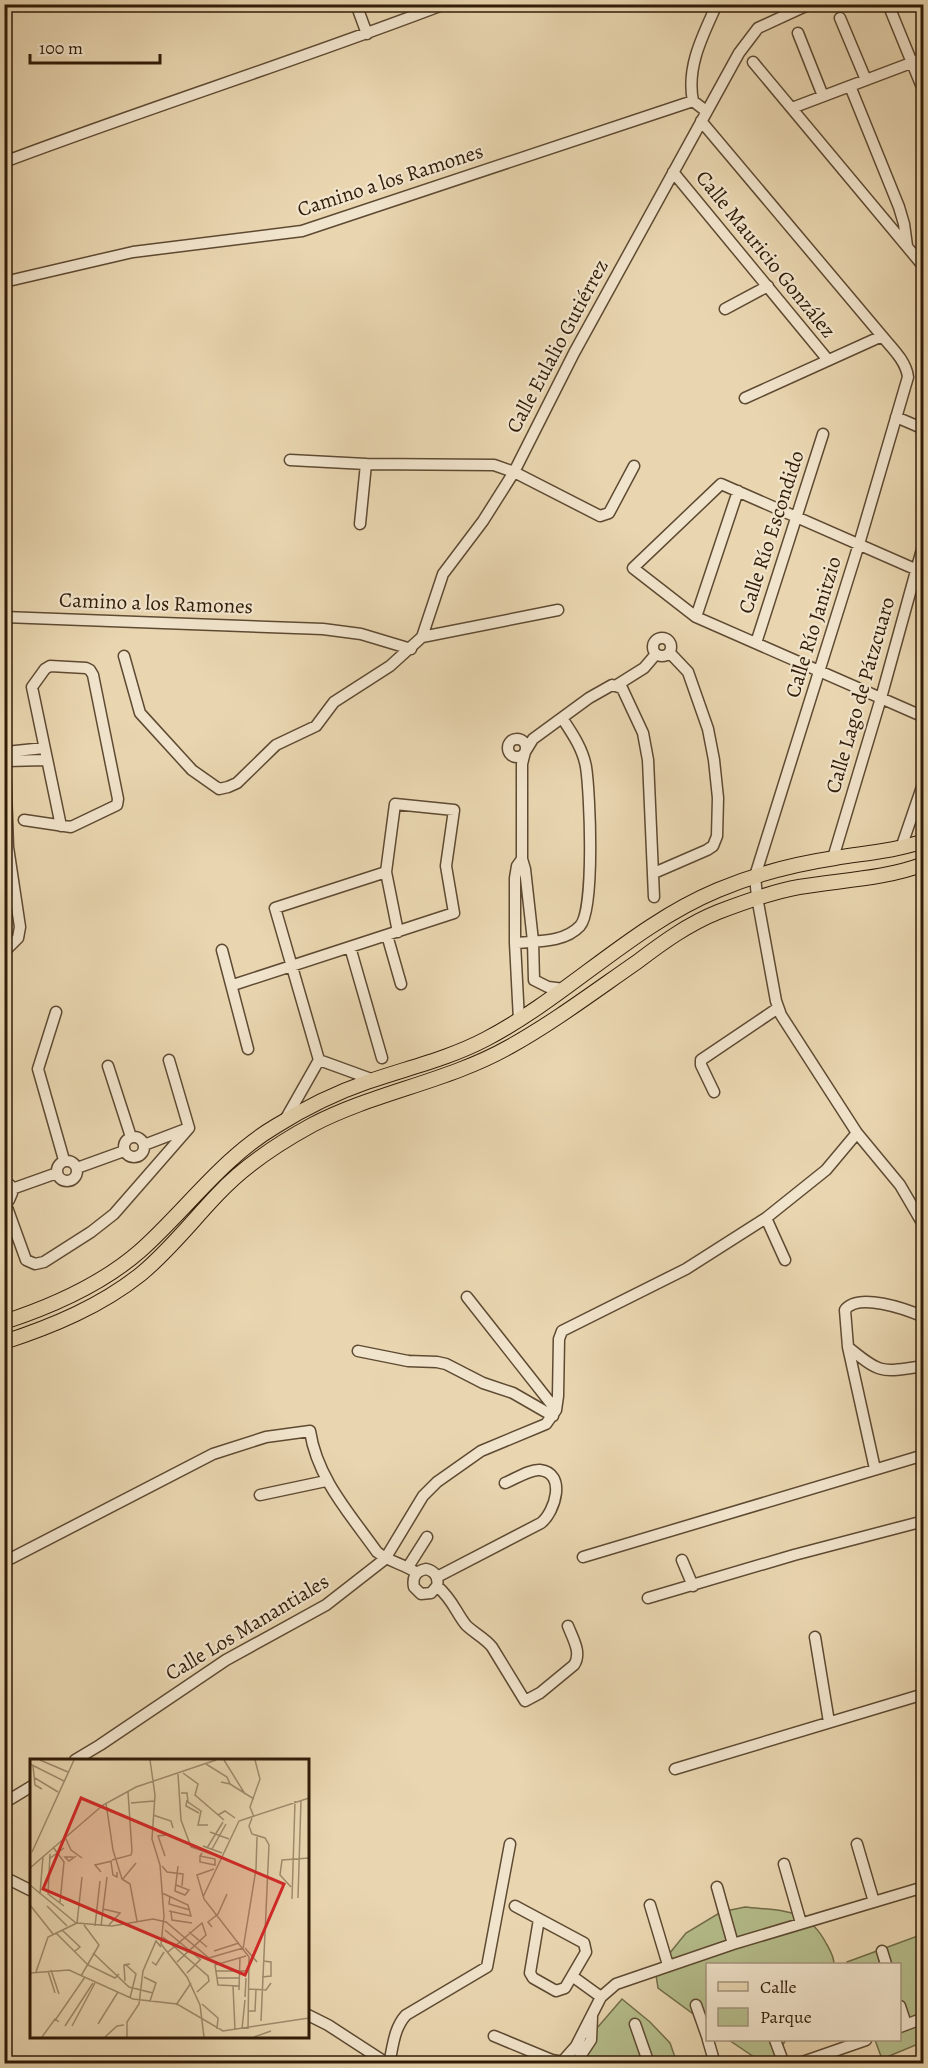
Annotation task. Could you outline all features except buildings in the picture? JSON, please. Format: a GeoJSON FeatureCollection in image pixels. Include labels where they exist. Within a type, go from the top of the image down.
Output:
{"type":"FeatureCollection","features":[{"type":"Feature","properties":{"kind":"main road"},"geometry":{"type":"LineString","coordinates":[[4,1322],[55,1304],[111,1273],[140,1251],[246,1146],[285,1120],[315,1104],[374,1080],[449,1056],[484,1040],[519,1020],[663,917],[717,890],[776,869],[902,848],[924,842]]}},
{"type":"Feature","properties":{"kind":"main road"},"geometry":{"type":"LineString","coordinates":[[4,1342],[30,1334],[87,1309],[141,1274],[220,1191],[292,1137],[337,1113],[444,1077],[507,1048],[553,1020],[686,928],[757,897],[797,888],[882,875],[924,864]]}},
{"type":"Feature","properties":{"kind":"street"},"geometry":{"type":"LineString","coordinates":[[356,4],[367,34]]}},
{"type":"Feature","properties":{"kind":"street"},"geometry":{"type":"LineString","coordinates":[[4,162],[121,118],[367,34],[445,4]]}},
{"type":"Feature","properties":{"kind":"street"},"geometry":{"type":"LineString","coordinates":[[717,4],[694,60],[691,82],[693,101],[882,336],[745,398]]}},
{"type":"Feature","properties":{"kind":"street"},"geometry":{"type":"LineString","coordinates":[[673,172],[753,32],[810,4]]}},
{"type":"Feature","properties":{"kind":"street"},"geometry":{"type":"LineString","coordinates":[[888,4],[924,92]]}},
{"type":"Feature","properties":{"kind":"street"},"geometry":{"type":"LineString","coordinates":[[840,18],[866,80]]}},
{"type":"Feature","properties":{"kind":"street"},"geometry":{"type":"LineString","coordinates":[[798,33],[823,96]]}},
{"type":"Feature","properties":{"kind":"street"},"geometry":{"type":"LineString","coordinates":[[792,108],[924,58]]}},
{"type":"Feature","properties":{"kind":"street"},"geometry":{"type":"LineString","coordinates":[[753,62],[924,267]]}},
{"type":"Feature","properties":{"kind":"street"},"geometry":{"type":"LineString","coordinates":[[850,86],[899,207],[907,246]]}},
{"type":"Feature","properties":{"kind":"street","name":"Camino a los Ramones"},"geometry":{"type":"LineString","coordinates":[[4,282],[133,252],[302,231],[693,101]]}},
{"type":"Feature","properties":{"kind":"street","name":"Calle Mauricio González"},"geometry":{"type":"LineString","coordinates":[[673,172],[828,360]]}},
{"type":"Feature","properties":{"kind":"street","name":"Calle Eulalio Gutiérrez"},"geometry":{"type":"LineString","coordinates":[[422,637],[443,574],[514,472],[549,399],[673,172]]}},
{"type":"Feature","properties":{"kind":"street"},"geometry":{"type":"LineString","coordinates":[[725,309],[768,286]]}},
{"type":"Feature","properties":{"kind":"street","name":"Calle Río Janitzio"},"geometry":{"type":"LineString","coordinates":[[882,336],[906,367],[908,377],[859,544],[755,876],[778,1008],[857,1133],[900,1185],[924,1226]]}},
{"type":"Feature","properties":{"kind":"street"},"geometry":{"type":"LineString","coordinates":[[896,417],[924,429]]}},
{"type":"Feature","properties":{"kind":"street","name":"Calle Río Escondido"},"geometry":{"type":"LineString","coordinates":[[756,642],[823,434]]}},
{"type":"Feature","properties":{"kind":"street"},"geometry":{"type":"LineString","coordinates":[[290,460],[366,464],[485,463],[514,472],[600,516],[609,513],[634,466]]}},
{"type":"Feature","properties":{"kind":"street"},"geometry":{"type":"LineString","coordinates":[[360,524],[366,464]]}},
{"type":"Feature","properties":{"kind":"street"},"geometry":{"type":"LineString","coordinates":[[919,571],[721,484],[633,568],[696,617],[924,717]]}},
{"type":"Feature","properties":{"kind":"street"},"geometry":{"type":"LineString","coordinates":[[696,617],[738,491]]}},
{"type":"Feature","properties":{"kind":"street","name":"Calle Lago de Pátzcuaro"},"geometry":{"type":"LineString","coordinates":[[833,858],[919,571],[924,542]]}},
{"type":"Feature","properties":{"kind":"street"},"geometry":{"type":"LineString","coordinates":[[124,656],[140,713],[192,770],[219,789],[237,783],[276,746],[316,726],[342,696],[390,666],[422,637],[558,610]]}},
{"type":"Feature","properties":{"kind":"street","name":"Camino a los Ramones"},"geometry":{"type":"LineString","coordinates":[[4,617],[323,629],[361,634],[411,649]]}},
{"type":"Feature","properties":{"kind":"street"},"geometry":{"type":"LineString","coordinates":[[662,638],[670,642],[672,648],[670,653],[665,657],[656,654],[653,646],[656,640],[662,638]]}},
{"type":"Feature","properties":{"kind":"street"},"geometry":{"type":"LineString","coordinates":[[654,873],[707,850],[713,846],[717,836],[718,798],[708,729],[688,672],[670,653]]}},
{"type":"Feature","properties":{"kind":"street"},"geometry":{"type":"LineString","coordinates":[[534,980],[533,941],[522,859],[522,764],[525,752],[533,740],[562,718],[589,698],[612,685],[617,685],[644,668],[656,654]]}},
{"type":"Feature","properties":{"kind":"street"},"geometry":{"type":"LineString","coordinates":[[24,820],[61,826],[71,827],[117,805],[107,742],[90,670],[50,666],[45,669],[32,687],[61,826]]}},
{"type":"Feature","properties":{"kind":"street"},"geometry":{"type":"LineString","coordinates":[[617,685],[625,693],[643,733],[648,760],[654,897]]}},
{"type":"Feature","properties":{"kind":"street"},"geometry":{"type":"LineString","coordinates":[[515,943],[564,938],[573,932],[585,917],[588,899],[590,837],[586,767],[576,741],[562,718]]}},
{"type":"Feature","properties":{"kind":"street"},"geometry":{"type":"LineString","coordinates":[[4,734],[10,887],[20,932],[18,938],[4,952]]}},
{"type":"Feature","properties":{"kind":"street"},"geometry":{"type":"LineString","coordinates":[[6,757],[44,748]]}},
{"type":"Feature","properties":{"kind":"street"},"geometry":{"type":"LineString","coordinates":[[6,757],[46,760]]}},
{"type":"Feature","properties":{"kind":"street"},"geometry":{"type":"LineString","coordinates":[[902,848],[924,781]]}},
{"type":"Feature","properties":{"kind":"street"},"geometry":{"type":"LineString","coordinates":[[233,985],[392,933],[454,913],[446,866],[454,810],[395,804],[386,872],[392,933],[401,984]]}},
{"type":"Feature","properties":{"kind":"street"},"geometry":{"type":"LineString","coordinates":[[519,1020],[515,943],[516,871],[522,859]]}},
{"type":"Feature","properties":{"kind":"street"},"geometry":{"type":"LineString","coordinates":[[285,1120],[319,1060],[275,908],[386,872]]}},
{"type":"Feature","properties":{"kind":"street"},"geometry":{"type":"LineString","coordinates":[[350,947],[382,1058]]}},
{"type":"Feature","properties":{"kind":"street"},"geometry":{"type":"LineString","coordinates":[[222,950],[248,1049]]}},
{"type":"Feature","properties":{"kind":"street"},"geometry":{"type":"LineString","coordinates":[[517,981],[534,980],[548,987],[564,989]]}},
{"type":"Feature","properties":{"kind":"street"},"geometry":{"type":"LineString","coordinates":[[714,1092],[701,1065],[701,1060],[778,1008]]}},
{"type":"Feature","properties":{"kind":"street"},"geometry":{"type":"LineString","coordinates":[[56,1012],[38,1069],[64,1160]]}},
{"type":"Feature","properties":{"kind":"street"},"geometry":{"type":"LineString","coordinates":[[169,1060],[189,1128]]}},
{"type":"Feature","properties":{"kind":"street"},"geometry":{"type":"LineString","coordinates":[[319,1060],[374,1080]]}},
{"type":"Feature","properties":{"kind":"street"},"geometry":{"type":"LineString","coordinates":[[108,1066],[131,1137]]}},
{"type":"Feature","properties":{"kind":"street"},"geometry":{"type":"LineString","coordinates":[[57,1173],[8,1185],[11,1197],[5,1202],[26,1260],[35,1264],[44,1262],[82,1239],[114,1214],[189,1128]]}},
{"type":"Feature","properties":{"kind":"street"},"geometry":{"type":"LineString","coordinates":[[144,1145],[189,1128]]}},
{"type":"Feature","properties":{"kind":"street"},"geometry":{"type":"LineString","coordinates":[[554,1413],[558,1396],[558,1339],[562,1331],[686,1269],[766,1218],[826,1170],[857,1133]]}},
{"type":"Feature","properties":{"kind":"street"},"geometry":{"type":"LineString","coordinates":[[131,1137],[137,1138],[144,1145]]}},
{"type":"Feature","properties":{"kind":"street"},"geometry":{"type":"LineString","coordinates":[[131,1137],[124,1144],[124,1151],[129,1157],[137,1157],[143,1152],[144,1145]]}},
{"type":"Feature","properties":{"kind":"street"},"geometry":{"type":"LineString","coordinates":[[77,1168],[124,1151]]}},
{"type":"Feature","properties":{"kind":"street"},"geometry":{"type":"LineString","coordinates":[[64,1160],[70,1161],[77,1168]]}},
{"type":"Feature","properties":{"kind":"street"},"geometry":{"type":"LineString","coordinates":[[64,1160],[57,1167],[57,1173],[61,1179],[68,1181],[74,1178],[77,1168]]}},
{"type":"Feature","properties":{"kind":"street"},"geometry":{"type":"LineString","coordinates":[[766,1218],[785,1260]]}},
{"type":"Feature","properties":{"kind":"street"},"geometry":{"type":"LineString","coordinates":[[467,1297],[554,1413]]}},
{"type":"Feature","properties":{"kind":"street"},"geometry":{"type":"LineString","coordinates":[[875,1469],[848,1347],[845,1310],[851,1304],[885,1304],[924,1317]]}},
{"type":"Feature","properties":{"kind":"street"},"geometry":{"type":"LineString","coordinates":[[848,1347],[882,1371],[924,1365]]}},
{"type":"Feature","properties":{"kind":"street"},"geometry":{"type":"LineString","coordinates":[[358,1351],[408,1361],[446,1364],[483,1383],[513,1393],[554,1413]]}},
{"type":"Feature","properties":{"kind":"street","name":"Calle Los Manantiales"},"geometry":{"type":"LineString","coordinates":[[78,1759],[226,1660],[314,1614],[385,1559],[429,1488],[481,1450],[539,1428],[554,1413]]}},
{"type":"Feature","properties":{"kind":"street"},"geometry":{"type":"LineString","coordinates":[[4,1562],[191,1464],[248,1442],[310,1431],[312,1447],[326,1482],[377,1552],[385,1559],[413,1570],[430,1570],[467,1625],[492,1647],[525,1701],[540,1693],[578,1659],[568,1626]]}},
{"type":"Feature","properties":{"kind":"street"},"geometry":{"type":"LineString","coordinates":[[583,1557],[924,1455]]}},
{"type":"Feature","properties":{"kind":"street"},"geometry":{"type":"LineString","coordinates":[[428,1537],[413,1570],[413,1582],[417,1591],[421,1593],[431,1593],[437,1582],[546,1519],[550,1514],[557,1495],[551,1476],[546,1472],[536,1470],[505,1483]]}},
{"type":"Feature","properties":{"kind":"street"},"geometry":{"type":"LineString","coordinates":[[260,1495],[326,1482]]}},
{"type":"Feature","properties":{"kind":"street"},"geometry":{"type":"LineString","coordinates":[[648,1598],[794,1555],[924,1521]]}},
{"type":"Feature","properties":{"kind":"street"},"geometry":{"type":"LineString","coordinates":[[682,1560],[693,1586]]}},
{"type":"Feature","properties":{"kind":"street"},"geometry":{"type":"LineString","coordinates":[[815,1637],[829,1722]]}},
{"type":"Feature","properties":{"kind":"street"},"geometry":{"type":"LineString","coordinates":[[675,1769],[924,1694]]}},
{"type":"Feature","properties":{"kind":"street"},"geometry":{"type":"LineString","coordinates":[[4,1803],[30,1787]]}},
{"type":"Feature","properties":{"kind":"street"},"geometry":{"type":"LineString","coordinates":[[309,2016],[389,2064],[396,2029],[406,2014],[487,1967],[510,1844]]}},
{"type":"Feature","properties":{"kind":"street"},"geometry":{"type":"LineString","coordinates":[[857,1844],[874,1902]]}},
{"type":"Feature","properties":{"kind":"street"},"geometry":{"type":"LineString","coordinates":[[784,1864],[801,1923]]}},
{"type":"Feature","properties":{"kind":"street"},"geometry":{"type":"LineString","coordinates":[[4,1877],[30,1890]]}},
{"type":"Feature","properties":{"kind":"street"},"geometry":{"type":"LineString","coordinates":[[717,1887],[733,1944]]}},
{"type":"Feature","properties":{"kind":"street"},"geometry":{"type":"LineString","coordinates":[[494,2036],[563,2062],[576,2046],[601,1997],[626,1979],[801,1923],[924,1887]]}},
{"type":"Feature","properties":{"kind":"street"},"geometry":{"type":"LineString","coordinates":[[650,1905],[668,1965]]}},
{"type":"Feature","properties":{"kind":"street"},"geometry":{"type":"LineString","coordinates":[[515,1906],[539,1919],[586,1945],[586,1952],[565,1988],[556,1990],[531,1975],[539,1919]]}},
{"type":"Feature","properties":{"kind":"street"},"geometry":{"type":"LineString","coordinates":[[882,1951],[885,1963]]}},
{"type":"Feature","properties":{"kind":"street"},"geometry":{"type":"LineString","coordinates":[[572,1976],[601,1997]]}},
{"type":"Feature","properties":{"kind":"street"},"geometry":{"type":"LineString","coordinates":[[696,2005],[706,2033]]}},
{"type":"Feature","properties":{"kind":"street"},"geometry":{"type":"LineString","coordinates":[[903,2025],[924,2018]]}},
{"type":"Feature","properties":{"kind":"street"},"geometry":{"type":"LineString","coordinates":[[635,2024],[649,2064]]}},
{"type":"Feature","properties":{"kind":"street"},"geometry":{"type":"LineString","coordinates":[[709,2041],[715,2064]]}},
{"type":"Feature","properties":{"kind":"street"},"geometry":{"type":"LineString","coordinates":[[776,2041],[784,2064]]}},
{"type":"Feature","properties":{"kind":"street"},"geometry":{"type":"LineString","coordinates":[[797,2064],[843,2044],[860,2041]]}},
{"type":"Feature","properties":{"kind":"green space"},"geometry":{"type":"Polygon","coordinates":[[[745,1907],[781,1911],[802,1917],[819,1931],[834,1963],[706,1963],[706,2023],[658,1988],[656,1975],[665,1959],[686,1933],[721,1912],[745,1907]]]}},
{"type":"Feature","properties":{"kind":"green space"},"geometry":{"type":"Polygon","coordinates":[[[923,1934],[923,2042],[882,2059],[875,2041],[901,2041],[901,1963],[847,1962],[923,1934]]]}},
{"type":"Feature","properties":{"kind":"green space"},"geometry":{"type":"Polygon","coordinates":[[[622,1999],[650,2022],[670,2043],[677,2063],[566,2064],[622,1999]]]}},
{"type":"Feature","properties":{"kind":"green space"},"geometry":{"type":"Polygon","coordinates":[[[730,2041],[785,2041],[769,2064],[763,2063],[730,2041]]]}}]}
